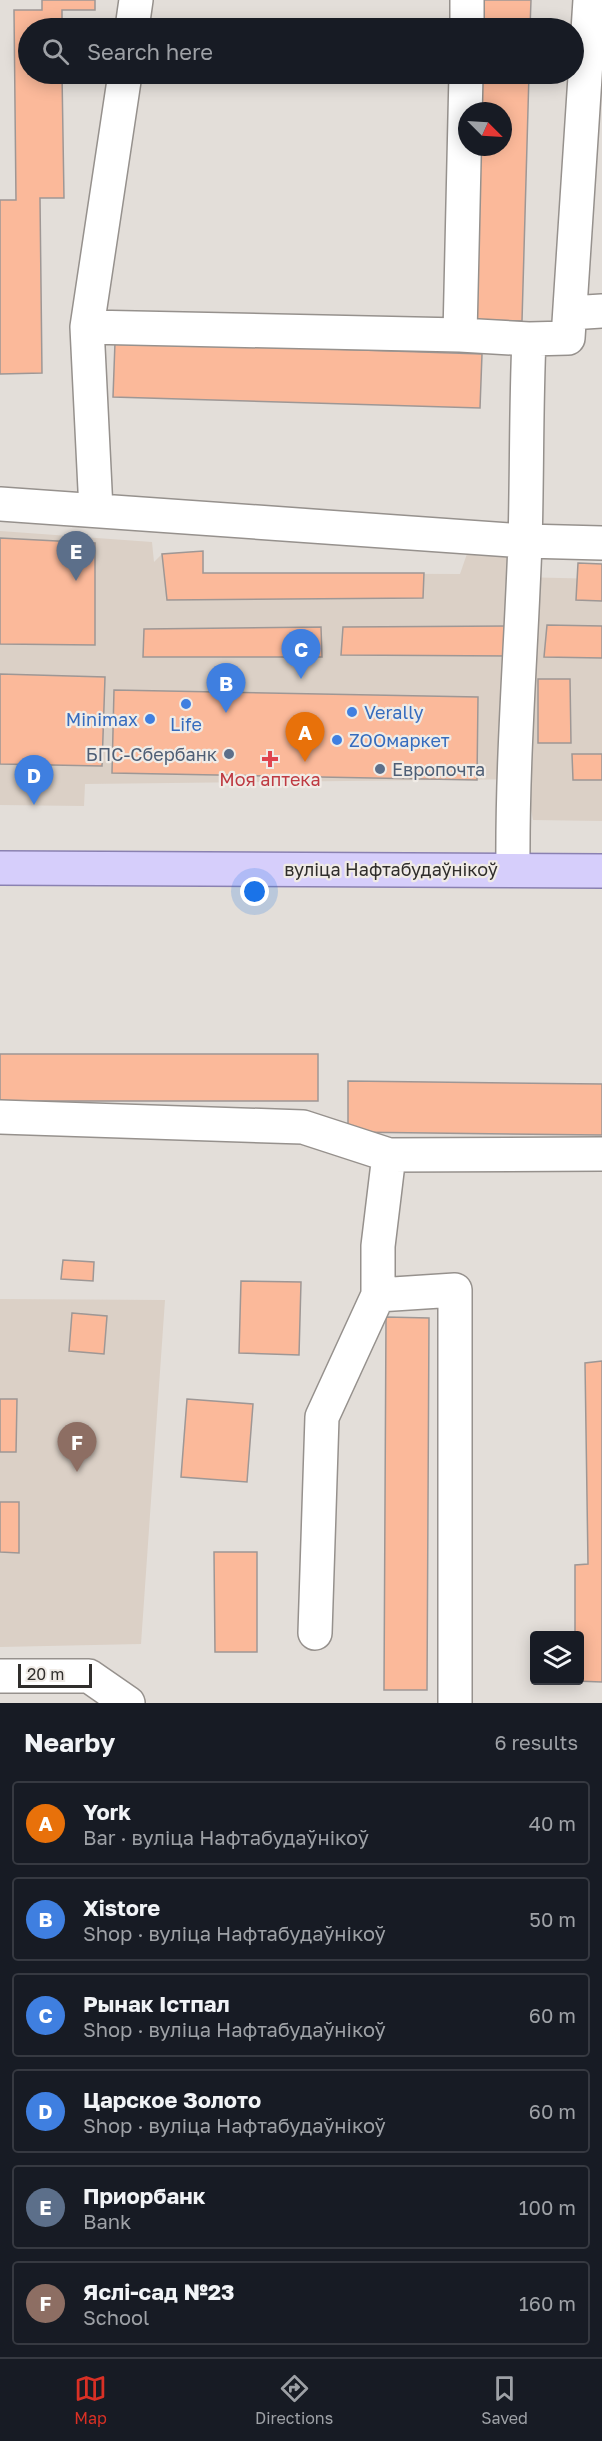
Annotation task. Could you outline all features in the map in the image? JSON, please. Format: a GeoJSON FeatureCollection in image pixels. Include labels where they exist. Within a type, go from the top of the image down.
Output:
{"type":"FeatureCollection","features":[{"type":"Feature","properties":{"kind":"main road","name":"вуліца Нафтабудаўнікоў"},"geometry":{"type":"LineString","coordinates":[[0,868],[513,869],[602,872]]}},
{"type":"Feature","properties":{"kind":"lane"},"geometry":{"type":"LineString","coordinates":[[133,18],[136,0]]}},
{"type":"Feature","properties":{"kind":"lane"},"geometry":{"type":"LineString","coordinates":[[467,0],[467,18]]}},
{"type":"Feature","properties":{"kind":"lane"},"geometry":{"type":"LineString","coordinates":[[87,327],[460,335],[529,339],[568,338],[594,18]]}},
{"type":"Feature","properties":{"kind":"lane"},"geometry":{"type":"LineString","coordinates":[[96,510],[87,327],[123,84]]}},
{"type":"Feature","properties":{"kind":"lane"},"geometry":{"type":"LineString","coordinates":[[460,335],[466,84]]}},
{"type":"Feature","properties":{"kind":"lane"},"geometry":{"type":"LineString","coordinates":[[570,313],[602,311]]}},
{"type":"Feature","properties":{"kind":"lane"},"geometry":{"type":"LineString","coordinates":[[513,869],[513,802],[525,541],[529,339]]}},
{"type":"Feature","properties":{"kind":"lane"},"geometry":{"type":"LineString","coordinates":[[0,504],[525,541],[602,543]]}},
{"type":"Feature","properties":{"kind":"lane"},"geometry":{"type":"LineString","coordinates":[[0,1116],[303,1127],[389,1155],[602,1154]]}},
{"type":"Feature","properties":{"kind":"lane"},"geometry":{"type":"LineString","coordinates":[[315,1633],[322,1417],[378,1294],[378,1246],[389,1155]]}},
{"type":"Feature","properties":{"kind":"lane"},"geometry":{"type":"LineString","coordinates":[[378,1294],[455,1290],[455,1703]]}},
{"type":"Feature","properties":{"kind":"lane"},"geometry":{"type":"LineString","coordinates":[[0,1676],[89,1676],[128,1703]]}},
{"type":"Feature","properties":{"kind":"shaded area"},"geometry":{"type":"Polygon","coordinates":[[[0,531],[152,542],[154,562],[162,554],[203,551],[204,573],[460,574],[469,548],[515,551],[519,577],[602,579],[602,821],[533,820],[525,779],[85,784],[84,806],[0,805],[0,531]]]}},
{"type":"Feature","properties":{"kind":"shaded area"},"geometry":{"type":"Polygon","coordinates":[[[0,1299],[165,1300],[141,1644],[0,1647],[0,1299]]]}},
{"type":"Feature","properties":{"kind":"building"},"geometry":{"type":"Polygon","coordinates":[[[42,0],[95,0],[95,10],[62,10],[62,18],[18,18],[18,84],[62,84],[64,198],[40,198],[42,373],[0,374],[0,200],[16,200],[14,10],[42,10],[42,0]]]}},
{"type":"Feature","properties":{"kind":"building"},"geometry":{"type":"Polygon","coordinates":[[[483,0],[531,0],[530,18],[482,18],[483,0]]]}},
{"type":"Feature","properties":{"kind":"building"},"geometry":{"type":"Polygon","coordinates":[[[481,84],[529,84],[522,321],[473,320],[479,156],[512,156],[512,102],[480,102],[481,84]]]}},
{"type":"Feature","properties":{"kind":"building"},"geometry":{"type":"Polygon","coordinates":[[[115,342],[482,354],[480,408],[113,397],[115,342]]]}},
{"type":"Feature","properties":{"kind":"building"},"geometry":{"type":"Polygon","coordinates":[[[0,538],[95,543],[95,645],[0,644],[0,538]]]}},
{"type":"Feature","properties":{"kind":"building"},"geometry":{"type":"Polygon","coordinates":[[[203,551],[203,573],[424,573],[423,598],[167,600],[162,554],[203,551]]]}},
{"type":"Feature","properties":{"kind":"building"},"geometry":{"type":"Polygon","coordinates":[[[578,563],[602,564],[602,601],[576,600],[578,563]]]}},
{"type":"Feature","properties":{"kind":"building"},"geometry":{"type":"Polygon","coordinates":[[[547,625],[602,626],[602,658],[544,657],[547,625]]]}},
{"type":"Feature","properties":{"kind":"building"},"geometry":{"type":"Polygon","coordinates":[[[513,626],[513,656],[341,655],[343,627],[513,626]]]}},
{"type":"Feature","properties":{"kind":"building"},"geometry":{"type":"Polygon","coordinates":[[[321,627],[322,657],[143,657],[144,629],[321,627]]]}},
{"type":"Feature","properties":{"kind":"building"},"geometry":{"type":"Polygon","coordinates":[[[0,674],[105,677],[102,766],[0,764],[0,674]]]}},
{"type":"Feature","properties":{"kind":"building"},"geometry":{"type":"Polygon","coordinates":[[[538,679],[570,679],[571,743],[538,743],[538,679]]]}},
{"type":"Feature","properties":{"kind":"building"},"geometry":{"type":"Polygon","coordinates":[[[114,690],[478,697],[477,780],[112,773],[114,690]]]}},
{"type":"Feature","properties":{"kind":"building"},"geometry":{"type":"Polygon","coordinates":[[[572,754],[602,754],[602,780],[573,780],[572,754]]]}},
{"type":"Feature","properties":{"kind":"building"},"geometry":{"type":"Polygon","coordinates":[[[0,1054],[318,1054],[318,1101],[0,1101],[0,1054]]]}},
{"type":"Feature","properties":{"kind":"building"},"geometry":{"type":"Polygon","coordinates":[[[348,1081],[602,1084],[602,1135],[348,1132],[348,1081]]]}},
{"type":"Feature","properties":{"kind":"building"},"geometry":{"type":"Polygon","coordinates":[[[63,1260],[94,1262],[93,1281],[61,1279],[63,1260]]]}},
{"type":"Feature","properties":{"kind":"building"},"geometry":{"type":"Polygon","coordinates":[[[241,1281],[301,1282],[299,1355],[239,1353],[241,1281]]]}},
{"type":"Feature","properties":{"kind":"building"},"geometry":{"type":"Polygon","coordinates":[[[72,1313],[107,1316],[104,1354],[69,1351],[72,1313]]]}},
{"type":"Feature","properties":{"kind":"building"},"geometry":{"type":"Polygon","coordinates":[[[386,1317],[429,1318],[427,1690],[384,1690],[386,1317]]]}},
{"type":"Feature","properties":{"kind":"building"},"geometry":{"type":"Polygon","coordinates":[[[602,1361],[602,1682],[584,1681],[584,1631],[575,1631],[575,1565],[588,1564],[585,1363],[602,1361]]]}},
{"type":"Feature","properties":{"kind":"building"},"geometry":{"type":"Polygon","coordinates":[[[0,1399],[17,1399],[16,1452],[0,1452],[0,1399]]]}},
{"type":"Feature","properties":{"kind":"building"},"geometry":{"type":"Polygon","coordinates":[[[187,1399],[253,1404],[247,1482],[181,1477],[187,1399]]]}},
{"type":"Feature","properties":{"kind":"building"},"geometry":{"type":"Polygon","coordinates":[[[0,1502],[19,1502],[19,1553],[0,1552],[0,1502]]]}},
{"type":"Feature","properties":{"kind":"building"},"geometry":{"type":"Polygon","coordinates":[[[214,1552],[257,1552],[257,1652],[215,1652],[214,1552]]]}},
{"type":"Feature","properties":{"kind":"place","name":"Приорбанк"},"geometry":{"type":"Point","coordinates":[76,581]}},
{"type":"Feature","properties":{"kind":"place","name":"Рынак Істпал"},"geometry":{"type":"Point","coordinates":[301,679]}},
{"type":"Feature","properties":{"kind":"place","name":"Life"},"geometry":{"type":"Point","coordinates":[186,704]}},
{"type":"Feature","properties":{"kind":"place","name":"Verally"},"geometry":{"type":"Point","coordinates":[352,712]}},
{"type":"Feature","properties":{"kind":"place","name":"Xistore"},"geometry":{"type":"Point","coordinates":[226,713]}},
{"type":"Feature","properties":{"kind":"place","name":"Minimax"},"geometry":{"type":"Point","coordinates":[150,719]}},
{"type":"Feature","properties":{"kind":"place","name":"ZOOмаркет"},"geometry":{"type":"Point","coordinates":[337,740]}},
{"type":"Feature","properties":{"kind":"place","name":"БПС-Сбербанк"},"geometry":{"type":"Point","coordinates":[229,754]}},
{"type":"Feature","properties":{"kind":"place","name":"Моя аптека"},"geometry":{"type":"Point","coordinates":[270,759]}},
{"type":"Feature","properties":{"kind":"place","name":"York"},"geometry":{"type":"Point","coordinates":[305,762]}},
{"type":"Feature","properties":{"kind":"place","name":"Европочта"},"geometry":{"type":"Point","coordinates":[380,769]}},
{"type":"Feature","properties":{"kind":"place","name":"Царское Золото"},"geometry":{"type":"Point","coordinates":[34,805]}},
{"type":"Feature","properties":{"kind":"place","name":"Яслі-сад №23"},"geometry":{"type":"Point","coordinates":[77,1472]}}]}
